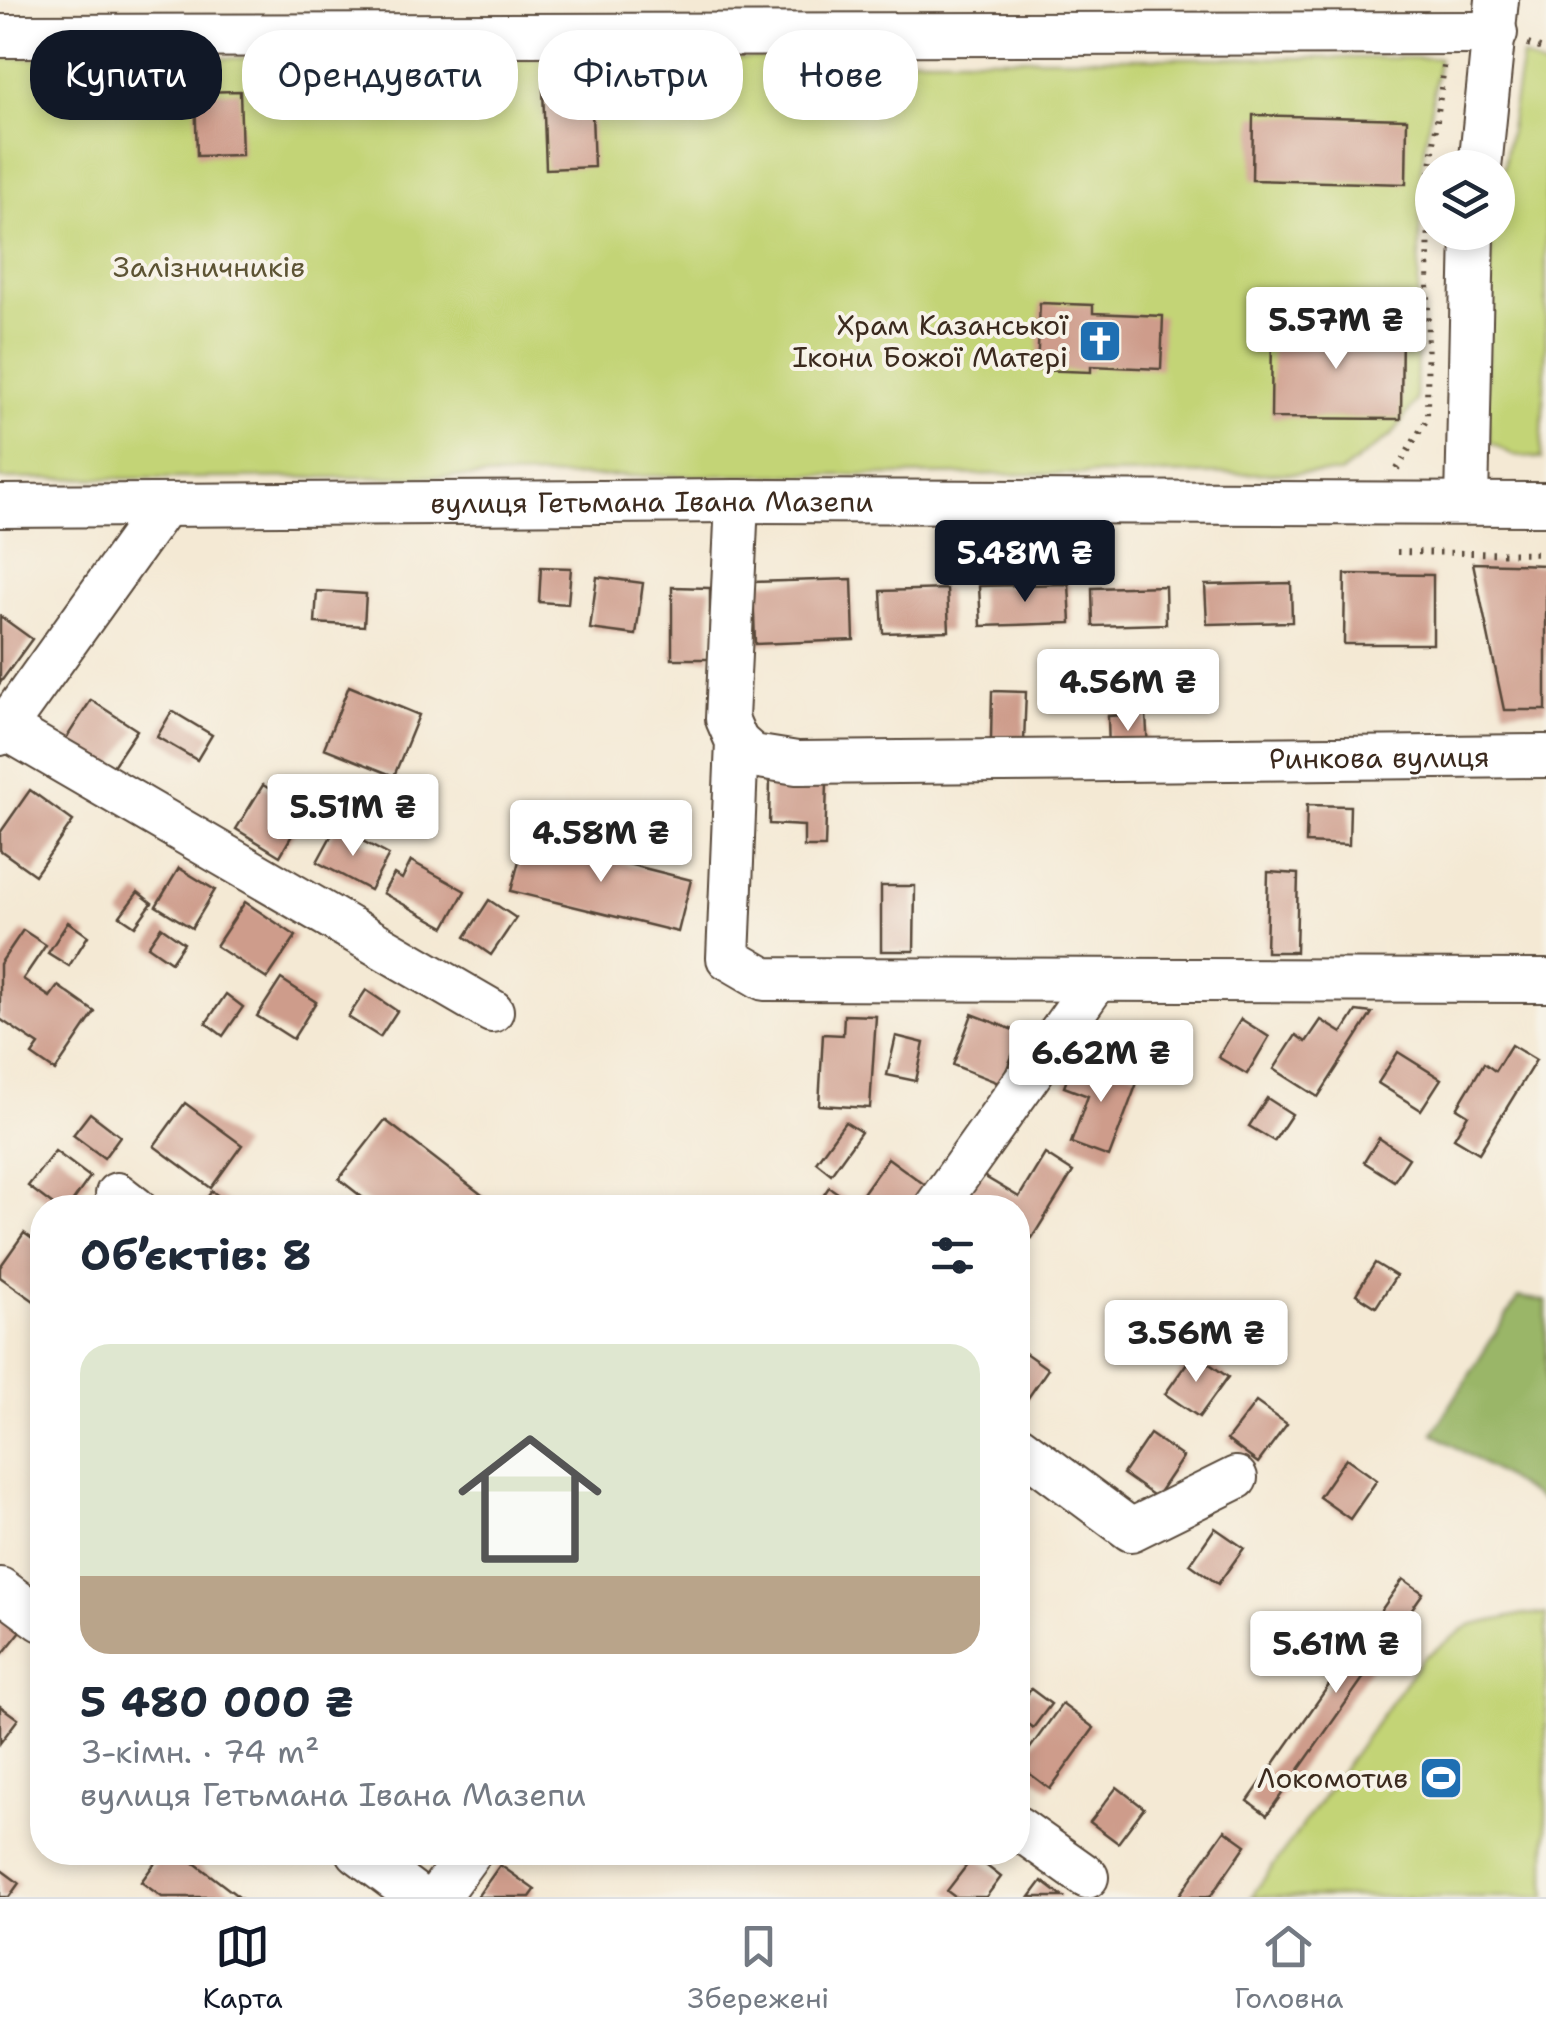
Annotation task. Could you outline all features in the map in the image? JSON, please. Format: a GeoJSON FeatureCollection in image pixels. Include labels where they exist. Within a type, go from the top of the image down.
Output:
{"type":"FeatureCollection","features":[{"type":"Feature","properties":{"kind":"street"},"geometry":{"type":"LineString","coordinates":[[0,36],[1446,33],[1496,16],[1482,150]]}},
{"type":"Feature","properties":{"kind":"street"},"geometry":{"type":"LineString","coordinates":[[1467,502],[1473,250]]}},
{"type":"Feature","properties":{"kind":"street"},"geometry":{"type":"LineString","coordinates":[[738,501],[727,719],[737,742],[728,958],[742,970],[764,979],[1095,983],[1546,981]]}},
{"type":"Feature","properties":{"kind":"street","name":"вулиця Гетьмана Івана Мазепи"},"geometry":{"type":"LineString","coordinates":[[0,506],[738,501],[1546,504]]}},
{"type":"Feature","properties":{"kind":"street"},"geometry":{"type":"LineString","coordinates":[[164,504],[2,731],[492,1011]]}},
{"type":"Feature","properties":{"kind":"street","name":"Ринкова вулиця"},"geometry":{"type":"LineString","coordinates":[[737,742],[753,756],[798,762],[1546,756]]}},
{"type":"Feature","properties":{"kind":"street"},"geometry":{"type":"LineString","coordinates":[[945,1195],[1095,983]]}},
{"type":"Feature","properties":{"kind":"street"},"geometry":{"type":"LineString","coordinates":[[1030,1455],[1131,1530],[1236,1478]]}},
{"type":"Feature","properties":{"kind":"street"},"geometry":{"type":"LineString","coordinates":[[0,1588],[30,1611]]}},
{"type":"Feature","properties":{"kind":"street"},"geometry":{"type":"LineString","coordinates":[[1030,1836],[1088,1877]]}},
{"type":"Feature","properties":{"kind":"street"},"geometry":{"type":"LineString","coordinates":[[375,1865],[418,1897]]}},
{"type":"Feature","properties":{"kind":"street"},"geometry":{"type":"LineString","coordinates":[[437,1897],[460,1865]]}},
{"type":"Feature","properties":{"kind":"path"},"geometry":{"type":"LineString","coordinates":[[1396,470],[1427,419],[1429,182],[1446,33]]}},
{"type":"Feature","properties":{"kind":"path"},"geometry":{"type":"LineString","coordinates":[[1397,552],[1546,554]]}},
{"type":"Feature","properties":{"kind":"green space"},"geometry":{"type":"Polygon","coordinates":[[[1522,56],[1546,70],[1546,343],[1541,459],[1513,455],[1490,442],[1485,408],[1491,250],[1515,250],[1515,150],[1507,150],[1522,56]]]}},
{"type":"Feature","properties":{"kind":"green space","name":"Залізничників"},"geometry":{"type":"Polygon","coordinates":[[[0,58],[30,58],[30,120],[222,120],[222,58],[242,58],[242,120],[518,120],[518,58],[538,58],[538,120],[743,120],[743,58],[763,58],[763,120],[918,120],[918,58],[1439,58],[1424,150],[1415,150],[1415,250],[1419,250],[1416,401],[1393,434],[1340,473],[0,479],[0,58]]]}},
{"type":"Feature","properties":{"kind":"green space"},"geometry":{"type":"Polygon","coordinates":[[[1518,1297],[1546,1301],[1546,1503],[1433,1433],[1518,1297]]]}},
{"type":"Feature","properties":{"kind":"green space","name":"Локомотив"},"geometry":{"type":"Polygon","coordinates":[[[1524,1614],[1546,1615],[1546,1897],[1251,1897],[1422,1659],[1469,1626],[1524,1614]]]}},
{"type":"Feature","properties":{"kind":"building"},"geometry":{"type":"Polygon","coordinates":[[[222,91],[240,91],[242,155],[197,156],[196,120],[222,120],[222,91]]]}},
{"type":"Feature","properties":{"kind":"building"},"geometry":{"type":"Polygon","coordinates":[[[1253,115],[1407,119],[1406,184],[1252,180],[1253,115]]]}},
{"type":"Feature","properties":{"kind":"building"},"geometry":{"type":"Polygon","coordinates":[[[544,120],[592,120],[594,167],[546,169],[544,120]]]}},
{"type":"Feature","properties":{"kind":"building","name":"Храм Казанської Ікони Божої Матері"},"geometry":{"type":"Polygon","coordinates":[[[1040,303],[1093,305],[1093,313],[1163,316],[1161,369],[1091,366],[1091,372],[1037,370],[1040,303]]]}},
{"type":"Feature","properties":{"kind":"building"},"geometry":{"type":"Polygon","coordinates":[[[1272,324],[1402,325],[1401,419],[1271,418],[1272,324]]]}},
{"type":"Feature","properties":{"kind":"building"},"geometry":{"type":"Polygon","coordinates":[[[1473,563],[1546,565],[1546,710],[1504,710],[1473,563]]]}},
{"type":"Feature","properties":{"kind":"building"},"geometry":{"type":"Polygon","coordinates":[[[541,567],[571,568],[568,604],[539,602],[541,567]]]}},
{"type":"Feature","properties":{"kind":"building"},"geometry":{"type":"Polygon","coordinates":[[[1345,574],[1433,575],[1433,644],[1344,644],[1345,574]]]}},
{"type":"Feature","properties":{"kind":"building"},"geometry":{"type":"Polygon","coordinates":[[[597,577],[643,583],[636,635],[590,629],[597,577]]]}},
{"type":"Feature","properties":{"kind":"building"},"geometry":{"type":"Polygon","coordinates":[[[852,579],[854,640],[755,644],[753,582],[852,579]]]}},
{"type":"Feature","properties":{"kind":"building"},"geometry":{"type":"Polygon","coordinates":[[[1291,583],[1292,622],[1207,624],[1205,585],[1291,583]]]}},
{"type":"Feature","properties":{"kind":"building"},"geometry":{"type":"Polygon","coordinates":[[[1069,584],[1071,623],[981,626],[979,586],[1069,584]]]}},
{"type":"Feature","properties":{"kind":"building"},"geometry":{"type":"Polygon","coordinates":[[[1165,586],[1166,624],[1093,626],[1092,588],[1165,586]]]}},
{"type":"Feature","properties":{"kind":"building"},"geometry":{"type":"Polygon","coordinates":[[[672,587],[710,588],[710,659],[672,659],[672,587]]]}},
{"type":"Feature","properties":{"kind":"building"},"geometry":{"type":"Polygon","coordinates":[[[947,589],[949,631],[883,633],[881,591],[947,589]]]}},
{"type":"Feature","properties":{"kind":"building"},"geometry":{"type":"Polygon","coordinates":[[[317,591],[366,594],[364,626],[315,623],[317,591]]]}},
{"type":"Feature","properties":{"kind":"building"},"geometry":{"type":"Polygon","coordinates":[[[0,616],[32,639],[0,683],[0,616]]]}},
{"type":"Feature","properties":{"kind":"building"},"geometry":{"type":"Polygon","coordinates":[[[349,686],[419,715],[394,776],[324,748],[349,686]]]}},
{"type":"Feature","properties":{"kind":"building"},"geometry":{"type":"Polygon","coordinates":[[[992,691],[1026,692],[1024,741],[991,740],[992,691]]]}},
{"type":"Feature","properties":{"kind":"building"},"geometry":{"type":"Polygon","coordinates":[[[91,700],[137,730],[111,769],[65,740],[91,700]]]}},
{"type":"Feature","properties":{"kind":"building"},"geometry":{"type":"Polygon","coordinates":[[[172,711],[212,735],[197,760],[157,737],[172,711]]]}},
{"type":"Feature","properties":{"kind":"building"},"geometry":{"type":"Polygon","coordinates":[[[1146,714],[1148,751],[1109,753],[1108,716],[1146,714]]]}},
{"type":"Feature","properties":{"kind":"building"},"geometry":{"type":"Polygon","coordinates":[[[770,780],[827,782],[825,847],[804,847],[804,826],[769,824],[770,780]]]}},
{"type":"Feature","properties":{"kind":"building"},"geometry":{"type":"Polygon","coordinates":[[[263,785],[306,811],[280,856],[236,829],[263,785]]]}},
{"type":"Feature","properties":{"kind":"building"},"geometry":{"type":"Polygon","coordinates":[[[30,790],[73,821],[35,875],[0,850],[0,833],[30,790]]]}},
{"type":"Feature","properties":{"kind":"building"},"geometry":{"type":"Polygon","coordinates":[[[1307,805],[1350,806],[1349,845],[1306,843],[1307,805]]]}},
{"type":"Feature","properties":{"kind":"building"},"geometry":{"type":"Polygon","coordinates":[[[336,827],[389,855],[370,890],[317,862],[336,827]]]}},
{"type":"Feature","properties":{"kind":"building"},"geometry":{"type":"Polygon","coordinates":[[[525,838],[691,880],[678,932],[511,891],[525,838]]]}},
{"type":"Feature","properties":{"kind":"building"},"geometry":{"type":"Polygon","coordinates":[[[411,861],[465,891],[445,927],[383,893],[394,874],[402,879],[411,861]]]}},
{"type":"Feature","properties":{"kind":"building"},"geometry":{"type":"Polygon","coordinates":[[[179,868],[215,890],[192,928],[156,906],[179,868]]]}},
{"type":"Feature","properties":{"kind":"building"},"geometry":{"type":"Polygon","coordinates":[[[1268,872],[1298,874],[1296,952],[1266,952],[1268,872]]]}},
{"type":"Feature","properties":{"kind":"building"},"geometry":{"type":"Polygon","coordinates":[[[881,886],[915,886],[914,951],[881,951],[881,886]]]}},
{"type":"Feature","properties":{"kind":"building"},"geometry":{"type":"Polygon","coordinates":[[[138,892],[152,903],[135,926],[120,916],[138,892]]]}},
{"type":"Feature","properties":{"kind":"building"},"geometry":{"type":"Polygon","coordinates":[[[489,900],[516,918],[491,955],[465,937],[489,900]]]}},
{"type":"Feature","properties":{"kind":"building"},"geometry":{"type":"Polygon","coordinates":[[[245,902],[296,936],[267,979],[216,946],[245,902]]]}},
{"type":"Feature","properties":{"kind":"building"},"geometry":{"type":"Polygon","coordinates":[[[68,922],[88,936],[69,966],[48,953],[68,922]]]}},
{"type":"Feature","properties":{"kind":"building"},"geometry":{"type":"Polygon","coordinates":[[[161,927],[184,943],[171,962],[148,946],[161,927]]]}},
{"type":"Feature","properties":{"kind":"building"},"geometry":{"type":"Polygon","coordinates":[[[23,930],[46,945],[23,979],[50,997],[58,986],[95,1012],[55,1071],[32,1055],[39,1045],[0,1019],[0,964],[23,930]]]}},
{"type":"Feature","properties":{"kind":"building"},"geometry":{"type":"Polygon","coordinates":[[[281,979],[316,1002],[293,1039],[257,1016],[281,979]]]}},
{"type":"Feature","properties":{"kind":"building"},"geometry":{"type":"Polygon","coordinates":[[[366,990],[397,1011],[380,1037],[348,1017],[366,990]]]}},
{"type":"Feature","properties":{"kind":"building"},"geometry":{"type":"Polygon","coordinates":[[[226,994],[243,1007],[223,1036],[206,1023],[226,994]]]}},
{"type":"Feature","properties":{"kind":"building"},"geometry":{"type":"Polygon","coordinates":[[[1356,1011],[1372,1013],[1318,1097],[1274,1069],[1296,1035],[1306,1042],[1321,1020],[1342,1033],[1356,1011]]]}},
{"type":"Feature","properties":{"kind":"building"},"geometry":{"type":"Polygon","coordinates":[[[972,1014],[1021,1033],[1001,1084],[953,1065],[972,1014]]]}},
{"type":"Feature","properties":{"kind":"building"},"geometry":{"type":"Polygon","coordinates":[[[844,1015],[876,1016],[870,1108],[819,1105],[823,1034],[843,1035],[844,1015]]]}},
{"type":"Feature","properties":{"kind":"building"},"geometry":{"type":"Polygon","coordinates":[[[1241,1019],[1269,1037],[1247,1074],[1218,1057],[1241,1019]]]}},
{"type":"Feature","properties":{"kind":"building"},"geometry":{"type":"Polygon","coordinates":[[[896,1036],[924,1043],[916,1081],[887,1075],[896,1036]]]}},
{"type":"Feature","properties":{"kind":"building"},"geometry":{"type":"Polygon","coordinates":[[[1511,1045],[1536,1060],[1479,1153],[1454,1138],[1468,1115],[1457,1108],[1484,1063],[1495,1071],[1511,1045]]]}},
{"type":"Feature","properties":{"kind":"building"},"geometry":{"type":"Polygon","coordinates":[[[1398,1052],[1441,1079],[1421,1110],[1378,1083],[1398,1052]]]}},
{"type":"Feature","properties":{"kind":"building"},"geometry":{"type":"Polygon","coordinates":[[[1074,1061],[1108,1074],[1112,1064],[1140,1075],[1109,1157],[1071,1143],[1088,1096],[1064,1087],[1074,1061]]]}},
{"type":"Feature","properties":{"kind":"building"},"geometry":{"type":"Polygon","coordinates":[[[1267,1098],[1292,1114],[1274,1141],[1249,1126],[1267,1098]]]}},
{"type":"Feature","properties":{"kind":"building"},"geometry":{"type":"Polygon","coordinates":[[[185,1103],[242,1145],[211,1188],[154,1146],[185,1103]]]}},
{"type":"Feature","properties":{"kind":"building"},"geometry":{"type":"Polygon","coordinates":[[[90,1113],[120,1136],[104,1158],[73,1135],[90,1113]]]}},
{"type":"Feature","properties":{"kind":"building"},"geometry":{"type":"Polygon","coordinates":[[[385,1120],[482,1195],[359,1195],[339,1179],[385,1120]]]}},
{"type":"Feature","properties":{"kind":"building"},"geometry":{"type":"Polygon","coordinates":[[[845,1122],[861,1132],[831,1174],[816,1162],[845,1122]]]}},
{"type":"Feature","properties":{"kind":"building"},"geometry":{"type":"Polygon","coordinates":[[[1379,1138],[1409,1158],[1394,1181],[1364,1162],[1379,1138]]]}},
{"type":"Feature","properties":{"kind":"building"},"geometry":{"type":"Polygon","coordinates":[[[55,1151],[90,1177],[77,1195],[40,1195],[28,1186],[55,1151]]]}},
{"type":"Feature","properties":{"kind":"building"},"geometry":{"type":"Polygon","coordinates":[[[1045,1154],[1073,1172],[1032,1238],[1030,1195],[1020,1195],[1045,1154]]]}},
{"type":"Feature","properties":{"kind":"building"},"geometry":{"type":"Polygon","coordinates":[[[888,1158],[932,1190],[928,1195],[862,1195],[888,1158]]]}},
{"type":"Feature","properties":{"kind":"building"},"geometry":{"type":"Polygon","coordinates":[[[980,1174],[1016,1195],[966,1195],[980,1174]]]}},
{"type":"Feature","properties":{"kind":"building"},"geometry":{"type":"Polygon","coordinates":[[[829,1187],[841,1195],[824,1195],[829,1187]]]}},
{"type":"Feature","properties":{"kind":"building"},"geometry":{"type":"Polygon","coordinates":[[[24,1233],[30,1237],[30,1298],[0,1277],[0,1267],[24,1233]]]}},
{"type":"Feature","properties":{"kind":"building"},"geometry":{"type":"Polygon","coordinates":[[[1375,1263],[1396,1276],[1376,1307],[1356,1294],[1375,1263]]]}},
{"type":"Feature","properties":{"kind":"building"},"geometry":{"type":"Polygon","coordinates":[[[1194,1353],[1228,1377],[1199,1417],[1165,1394],[1194,1353]]]}},
{"type":"Feature","properties":{"kind":"building"},"geometry":{"type":"Polygon","coordinates":[[[1030,1356],[1048,1369],[1030,1395],[1030,1356]]]}},
{"type":"Feature","properties":{"kind":"building"},"geometry":{"type":"Polygon","coordinates":[[[1256,1402],[1287,1424],[1258,1463],[1227,1440],[1256,1402]]]}},
{"type":"Feature","properties":{"kind":"building"},"geometry":{"type":"Polygon","coordinates":[[[1150,1434],[1183,1457],[1156,1497],[1123,1474],[1150,1434]]]}},
{"type":"Feature","properties":{"kind":"building"},"geometry":{"type":"Polygon","coordinates":[[[1346,1458],[1377,1480],[1350,1519],[1319,1497],[1346,1458]]]}},
{"type":"Feature","properties":{"kind":"building"},"geometry":{"type":"Polygon","coordinates":[[[1215,1528],[1244,1548],[1218,1584],[1190,1564],[1215,1528]]]}},
{"type":"Feature","properties":{"kind":"building"},"geometry":{"type":"Polygon","coordinates":[[[1403,1579],[1423,1593],[1267,1815],[1248,1801],[1403,1579]]]}},
{"type":"Feature","properties":{"kind":"building"},"geometry":{"type":"Polygon","coordinates":[[[0,1615],[21,1631],[0,1657],[0,1615]]]}},
{"type":"Feature","properties":{"kind":"building"},"geometry":{"type":"Polygon","coordinates":[[[1030,1690],[1051,1704],[1033,1728],[1030,1726],[1030,1690]]]}},
{"type":"Feature","properties":{"kind":"building"},"geometry":{"type":"Polygon","coordinates":[[[1062,1704],[1094,1728],[1050,1789],[1030,1774],[1030,1748],[1062,1704]]]}},
{"type":"Feature","properties":{"kind":"building"},"geometry":{"type":"Polygon","coordinates":[[[0,1706],[18,1719],[0,1743],[0,1706]]]}},
{"type":"Feature","properties":{"kind":"building"},"geometry":{"type":"Polygon","coordinates":[[[1117,1787],[1144,1808],[1118,1843],[1090,1822],[1117,1787]]]}},
{"type":"Feature","properties":{"kind":"building"},"geometry":{"type":"Polygon","coordinates":[[[1225,1830],[1246,1845],[1210,1897],[1178,1897],[1225,1830]]]}},
{"type":"Feature","properties":{"kind":"building"},"geometry":{"type":"Polygon","coordinates":[[[153,1865],[197,1865],[239,1897],[162,1897],[141,1882],[153,1865]]]}},
{"type":"Feature","properties":{"kind":"building"},"geometry":{"type":"Polygon","coordinates":[[[500,1865],[535,1890],[530,1897],[477,1897],[500,1865]]]}},
{"type":"Feature","properties":{"kind":"building"},"geometry":{"type":"Polygon","coordinates":[[[967,1865],[986,1865],[1001,1877],[986,1897],[955,1897],[947,1891],[967,1865]]]}},
{"type":"Feature","properties":{"kind":"building"},"geometry":{"type":"Polygon","coordinates":[[[0,1869],[19,1883],[9,1897],[0,1897],[0,1869]]]}},
{"type":"Feature","properties":{"kind":"building"},"geometry":{"type":"Polygon","coordinates":[[[1042,1881],[1063,1897],[1030,1897],[1042,1881]]]}},
{"type":"Feature","properties":{"kind":"place","name":"Храм Казанської Ікони Божої Матері"},"geometry":{"type":"Point","coordinates":[1100,341]}},
{"type":"Feature","properties":{"kind":"place","name":"Локомотив"},"geometry":{"type":"Point","coordinates":[1441,1778]}}]}
